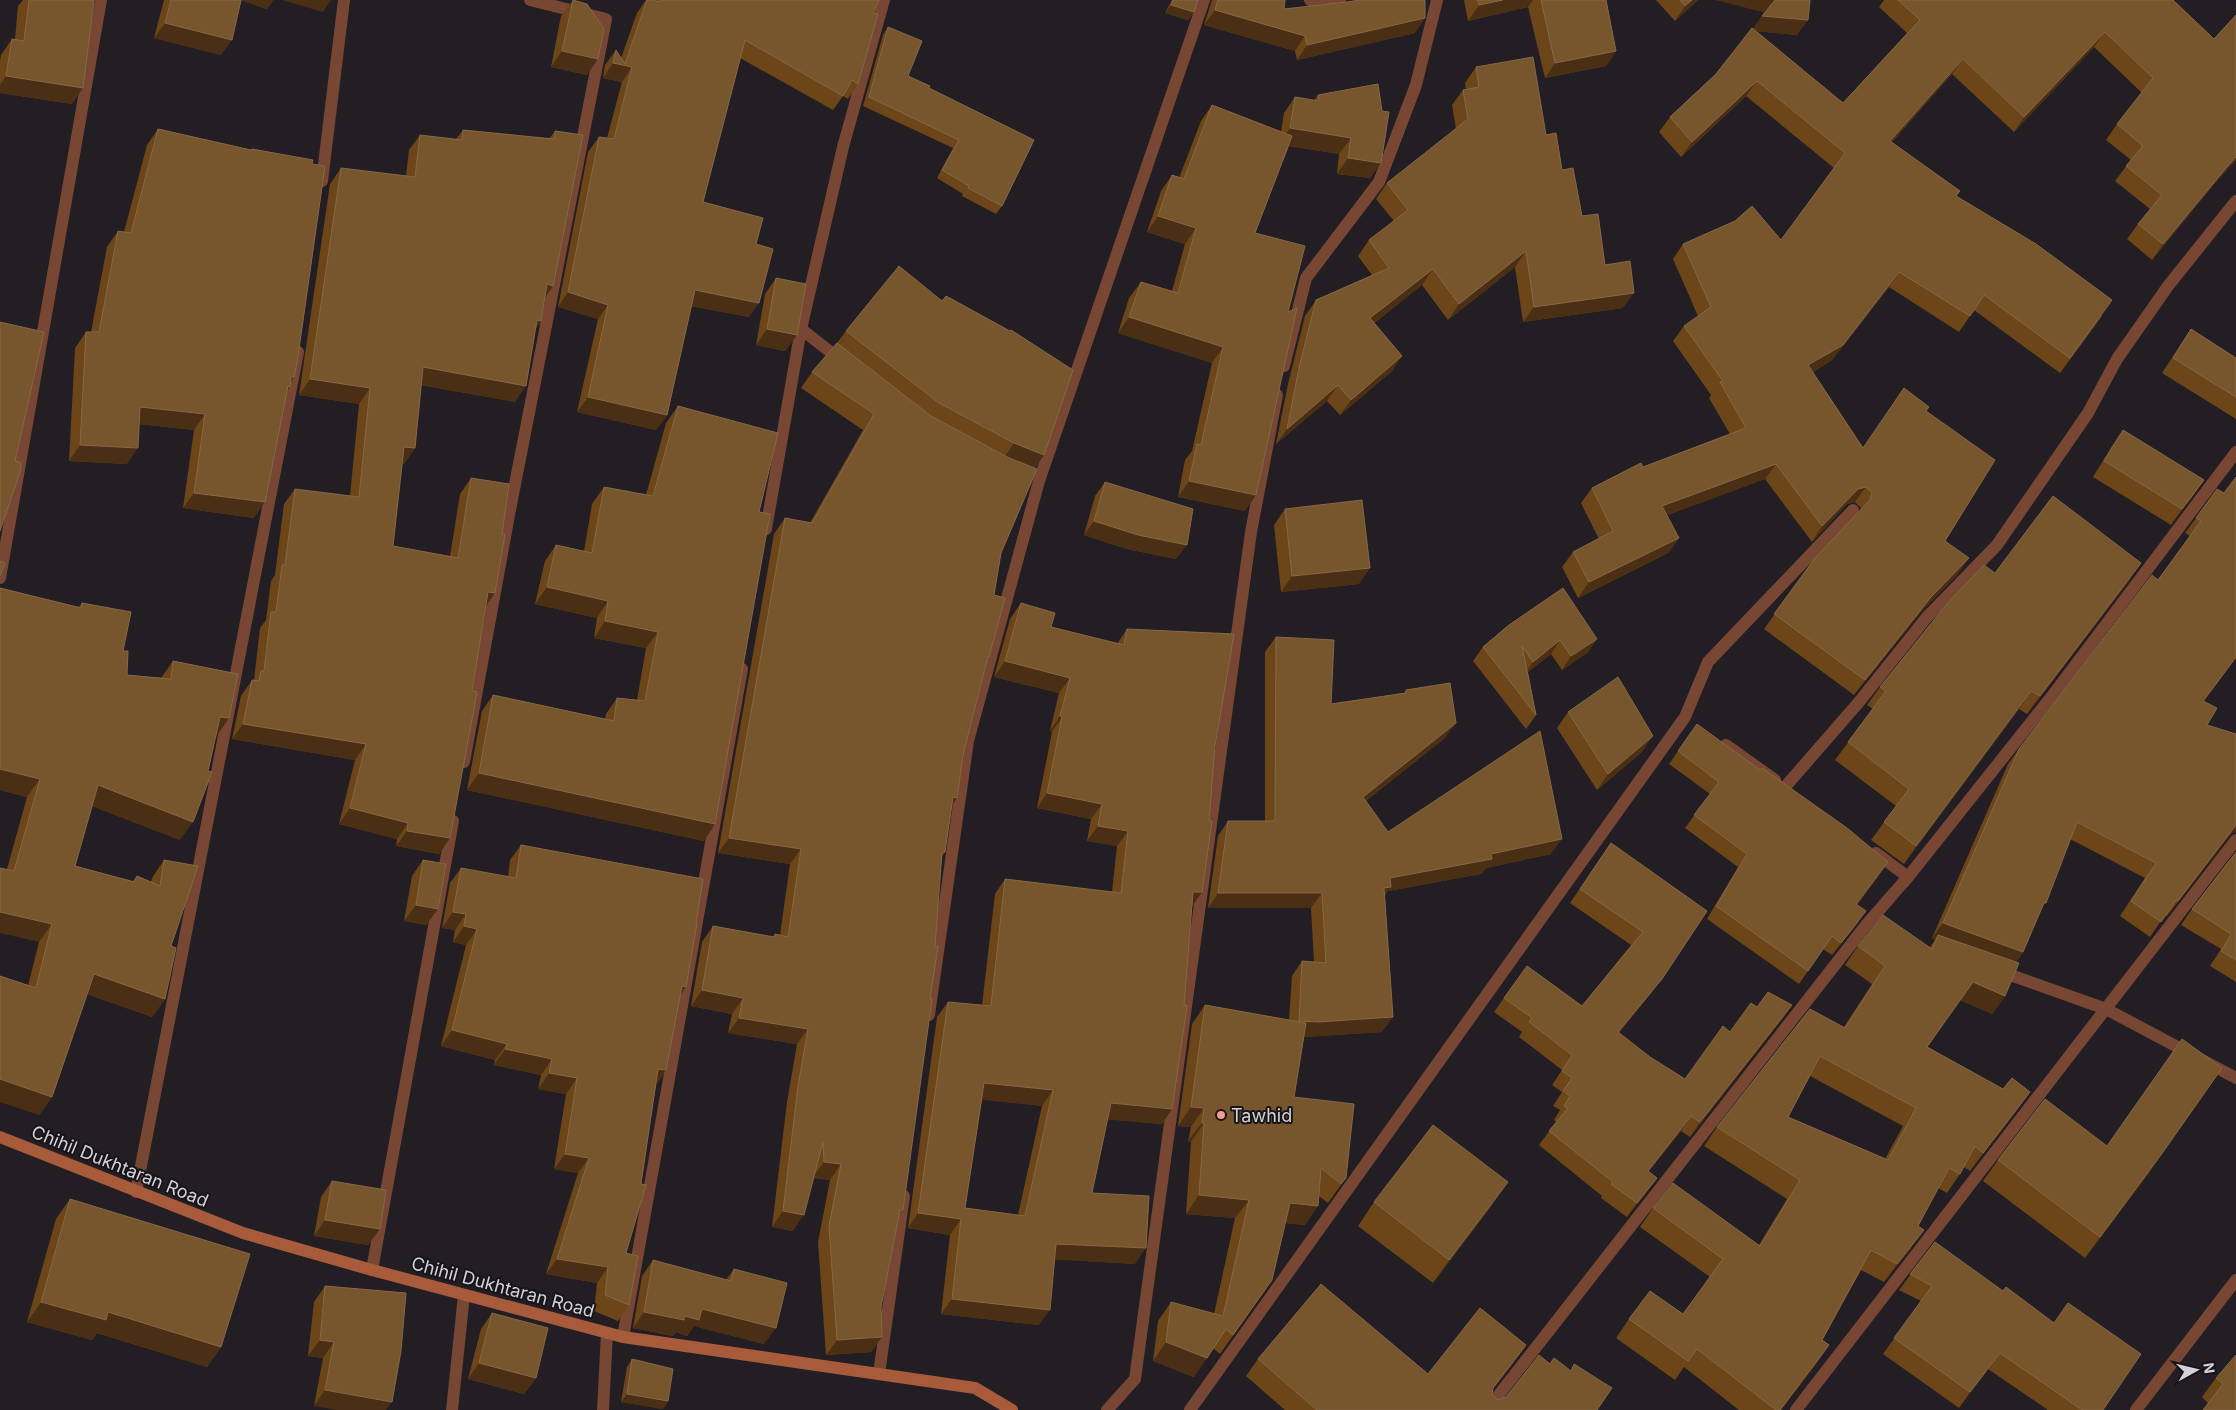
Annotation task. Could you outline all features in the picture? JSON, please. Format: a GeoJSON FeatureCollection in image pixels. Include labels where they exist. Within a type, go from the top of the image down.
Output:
{"type":"FeatureCollection","features":[{"type":"Feature","properties":{"kind":"street"},"geometry":{"type":"LineString","coordinates":[[0,578],[101,0]]}},
{"type":"Feature","properties":{"kind":"street"},"geometry":{"type":"LineString","coordinates":[[320,197],[344,0]]}},
{"type":"Feature","properties":{"kind":"street"},"geometry":{"type":"LineString","coordinates":[[463,770],[509,515],[606,19],[530,0]]}},
{"type":"Feature","properties":{"kind":"street"},"geometry":{"type":"LineString","coordinates":[[764,542],[801,329],[843,147],[884,0]]}},
{"type":"Feature","properties":{"kind":"street"},"geometry":{"type":"LineString","coordinates":[[927,1026],[968,741],[1039,481],[1204,0]]}},
{"type":"Feature","properties":{"kind":"street"},"geometry":{"type":"LineString","coordinates":[[1310,0],[1321,4],[1340,0]]}},
{"type":"Feature","properties":{"kind":"street"},"geometry":{"type":"LineString","coordinates":[[1107,1410],[1134,1379],[1251,532],[1280,382],[1306,278],[1379,182],[1416,84],[1437,0]]}},
{"type":"Feature","properties":{"kind":"street"},"geometry":{"type":"LineString","coordinates":[[1716,738],[1789,790],[1927,617],[1997,545],[2088,413],[2123,351],[2168,286],[2236,202]]}},
{"type":"Feature","properties":{"kind":"street"},"geometry":{"type":"LineString","coordinates":[[801,329],[854,371]]}},
{"type":"Feature","properties":{"kind":"street"},"geometry":{"type":"LineString","coordinates":[[136,1192],[289,409],[300,341]]}},
{"type":"Feature","properties":{"kind":"street"},"geometry":{"type":"LineString","coordinates":[[1486,1410],[2052,696],[2236,452]]}},
{"type":"Feature","properties":{"kind":"street"},"geometry":{"type":"LineString","coordinates":[[1023,475],[1039,481]]}},
{"type":"Feature","properties":{"kind":"street"},"geometry":{"type":"LineString","coordinates":[[1190,1410],[1689,719],[1708,662],[1853,510]]}},
{"type":"Feature","properties":{"kind":"street"},"geometry":{"type":"LineString","coordinates":[[623,1337],[744,659]]}},
{"type":"Feature","properties":{"kind":"street"},"geometry":{"type":"LineString","coordinates":[[372,1270],[456,809]]}},
{"type":"Feature","properties":{"kind":"street"},"geometry":{"type":"LineString","coordinates":[[1796,1410],[2236,840]]}},
{"type":"Feature","properties":{"kind":"street"},"geometry":{"type":"LineString","coordinates":[[1862,843],[1908,877]]}},
{"type":"Feature","properties":{"kind":"street"},"geometry":{"type":"LineString","coordinates":[[1986,966],[2106,1009],[2236,1078]]}},
{"type":"Feature","properties":{"kind":"street","name":"Chihil Dukhtaran Road"},"geometry":{"type":"LineString","coordinates":[[0,1137],[243,1233],[464,1295],[623,1337],[975,1388],[1012,1410]]}},
{"type":"Feature","properties":{"kind":"street"},"geometry":{"type":"LineString","coordinates":[[879,1374],[906,1181]]}},
{"type":"Feature","properties":{"kind":"street"},"geometry":{"type":"LineString","coordinates":[[2136,1410],[2236,1280]]}},
{"type":"Feature","properties":{"kind":"street"},"geometry":{"type":"LineString","coordinates":[[452,1410],[464,1295]]}},
{"type":"Feature","properties":{"kind":"street"},"geometry":{"type":"LineString","coordinates":[[603,1410],[607,1333]]}},
{"type":"Feature","properties":{"kind":"building"},"geometry":{"type":"Polygon","coordinates":[[[29,0],[94,0],[83,88],[6,76],[12,39],[24,41],[29,0]]]}},
{"type":"Feature","properties":{"kind":"building"},"geometry":{"type":"Polygon","coordinates":[[[171,0],[241,0],[232,40],[165,23],[171,0]]]}},
{"type":"Feature","properties":{"kind":"building"},"geometry":{"type":"Polygon","coordinates":[[[573,0],[587,4],[604,29],[598,59],[562,51],[573,0]]]}},
{"type":"Feature","properties":{"kind":"building"},"geometry":{"type":"Polygon","coordinates":[[[647,0],[659,2],[660,0],[879,0],[873,13],[878,14],[858,84],[852,80],[843,96],[745,40],[703,202],[763,218],[756,244],[773,249],[759,303],[695,290],[667,415],[588,397],[608,305],[568,292],[599,137],[614,139],[632,67],[613,63],[616,50],[625,64],[647,0]]]}},
{"type":"Feature","properties":{"kind":"building"},"geometry":{"type":"Polygon","coordinates":[[[1173,0],[1198,0],[1194,12],[1171,5],[1173,0]]]}},
{"type":"Feature","properties":{"kind":"building"},"geometry":{"type":"Polygon","coordinates":[[[1218,0],[1285,0],[1284,9],[1359,0],[1425,0],[1425,18],[1307,45],[1305,36],[1215,10],[1218,0]]]}},
{"type":"Feature","properties":{"kind":"building"},"geometry":{"type":"Polygon","coordinates":[[[1478,0],[1503,0],[1479,5],[1478,0]]]}},
{"type":"Feature","properties":{"kind":"building"},"geometry":{"type":"Polygon","coordinates":[[[1541,0],[1606,0],[1616,51],[1555,63],[1541,0]]]}},
{"type":"Feature","properties":{"kind":"building"},"geometry":{"type":"Polygon","coordinates":[[[1680,0],[1692,0],[1685,6],[1680,0]]]}},
{"type":"Feature","properties":{"kind":"building"},"geometry":{"type":"Polygon","coordinates":[[[1775,0],[1810,0],[1808,20],[1762,16],[1775,0]]]}},
{"type":"Feature","properties":{"kind":"building"},"geometry":{"type":"Polygon","coordinates":[[[1898,0],[2173,0],[2214,39],[2236,15],[2236,157],[2163,244],[2138,224],[2162,195],[2126,166],[2143,146],[2117,124],[2153,78],[2105,32],[2024,117],[1963,59],[1890,141],[1960,191],[1956,196],[2036,244],[2112,300],[2070,358],[1984,295],[1970,316],[1899,272],[1843,345],[1808,365],[1863,448],[1904,388],[1929,407],[1926,411],[1995,460],[1945,541],[1969,558],[1931,597],[1865,680],[1774,614],[1815,558],[1870,500],[1872,493],[1866,487],[1858,489],[1822,526],[1776,464],[1662,506],[1679,538],[1589,582],[1573,552],[1613,531],[1592,488],[1641,463],[1643,467],[1746,428],[1720,382],[1723,381],[1684,326],[1711,307],[1683,244],[1735,221],[1752,206],[1781,240],[1845,153],[1757,81],[1692,142],[1670,117],[1716,74],[1752,28],[1843,103],[1920,20],[1898,0]]]}},
{"type":"Feature","properties":{"kind":"building"},"geometry":{"type":"Polygon","coordinates":[[[888,27],[922,41],[908,76],[1034,140],[1002,206],[968,188],[969,186],[942,170],[959,140],[869,97],[888,27]]]}},
{"type":"Feature","properties":{"kind":"building"},"geometry":{"type":"Polygon","coordinates":[[[1533,57],[1546,135],[1556,133],[1562,170],[1573,168],[1582,216],[1598,214],[1605,265],[1630,261],[1634,293],[1534,307],[1526,251],[1459,304],[1433,269],[1370,318],[1402,356],[1351,400],[1338,385],[1287,429],[1299,368],[1316,300],[1389,268],[1369,240],[1408,210],[1387,183],[1468,119],[1463,90],[1479,87],[1476,67],[1533,57]]]}},
{"type":"Feature","properties":{"kind":"building"},"geometry":{"type":"Polygon","coordinates":[[[1378,84],[1382,111],[1389,112],[1381,163],[1348,158],[1351,138],[1290,128],[1295,97],[1319,101],[1318,95],[1378,84]]]}},
{"type":"Feature","properties":{"kind":"building"},"geometry":{"type":"Polygon","coordinates":[[[1212,105],[1292,136],[1255,233],[1305,246],[1288,312],[1297,308],[1256,495],[1189,481],[1197,444],[1201,445],[1223,347],[1129,317],[1141,282],[1178,293],[1196,228],[1158,216],[1172,175],[1184,179],[1212,105]]]}},
{"type":"Feature","properties":{"kind":"building"},"geometry":{"type":"Polygon","coordinates":[[[158,129],[251,150],[313,160],[312,164],[325,166],[297,363],[294,377],[291,377],[290,387],[288,386],[265,502],[194,493],[205,414],[140,407],[138,448],[80,445],[86,332],[99,332],[118,231],[131,233],[158,129]]]}},
{"type":"Feature","properties":{"kind":"building"},"geometry":{"type":"Polygon","coordinates":[[[463,130],[554,139],[555,131],[583,135],[553,286],[547,284],[541,321],[537,320],[526,386],[423,367],[415,448],[404,447],[393,546],[458,558],[471,478],[509,484],[502,534],[505,534],[495,593],[488,592],[472,691],[477,692],[450,838],[407,831],[408,823],[350,808],[366,744],[243,724],[252,680],[259,681],[261,671],[264,671],[271,612],[276,612],[282,565],[285,565],[295,489],[359,497],[370,388],[310,379],[341,168],[415,177],[420,135],[462,140],[463,130]]]}},
{"type":"Feature","properties":{"kind":"building"},"geometry":{"type":"Polygon","coordinates":[[[899,266],[942,301],[946,296],[1011,330],[1073,370],[1044,455],[1014,443],[939,403],[846,331],[899,266]]]}},
{"type":"Feature","properties":{"kind":"building"},"geometry":{"type":"Polygon","coordinates":[[[776,278],[806,284],[797,335],[767,329],[776,278]]]}},
{"type":"Feature","properties":{"kind":"building"},"geometry":{"type":"Polygon","coordinates":[[[0,322],[44,332],[15,461],[21,463],[20,472],[0,531],[0,322]]]}},
{"type":"Feature","properties":{"kind":"building"},"geometry":{"type":"Polygon","coordinates":[[[2191,329],[2236,358],[2236,397],[2173,358],[2191,329]]]}},
{"type":"Feature","properties":{"kind":"building"},"geometry":{"type":"Polygon","coordinates":[[[837,343],[931,416],[1007,457],[1037,469],[1001,553],[994,595],[1005,598],[963,755],[957,798],[953,797],[945,852],[942,852],[935,946],[938,946],[930,999],[932,999],[903,1210],[900,1210],[881,1307],[882,1337],[837,1340],[829,1226],[841,1164],[824,1162],[823,1142],[804,1215],[783,1211],[798,1086],[808,1029],[739,1018],[743,998],[702,990],[713,926],[774,937],[775,934],[788,937],[801,849],[729,838],[785,518],[812,523],[874,414],[812,372],[837,343]]]}},
{"type":"Feature","properties":{"kind":"building"},"geometry":{"type":"Polygon","coordinates":[[[678,406],[778,433],[759,512],[770,514],[715,824],[479,773],[493,695],[614,721],[617,698],[645,701],[658,632],[605,621],[608,601],[547,587],[556,545],[592,553],[604,487],[653,496],[678,406]]]}},
{"type":"Feature","properties":{"kind":"building"},"geometry":{"type":"Polygon","coordinates":[[[2123,430],[2204,480],[2182,509],[2104,461],[2123,430]]]}},
{"type":"Feature","properties":{"kind":"building"},"geometry":{"type":"Polygon","coordinates":[[[2236,477],[2236,657],[2203,701],[2217,708],[2207,725],[2236,734],[2236,825],[2178,901],[2176,900],[2161,922],[2131,901],[2156,863],[2077,822],[2046,903],[2044,903],[2023,952],[1943,923],[2019,749],[2152,575],[2158,580],[2201,521],[2196,518],[2217,489],[2224,493],[2236,477]]]}},
{"type":"Feature","properties":{"kind":"building"},"geometry":{"type":"Polygon","coordinates":[[[1105,482],[1193,509],[1187,545],[1138,535],[1094,521],[1105,482]]]}},
{"type":"Feature","properties":{"kind":"building"},"geometry":{"type":"Polygon","coordinates":[[[2053,496],[2141,563],[2040,696],[2031,691],[1916,846],[1884,822],[1909,789],[1848,742],[1886,691],[1880,687],[1946,605],[1984,565],[1995,573],[2053,496]]]}},
{"type":"Feature","properties":{"kind":"building"},"geometry":{"type":"Polygon","coordinates":[[[1362,500],[1370,568],[1292,576],[1285,509],[1362,500]]]}},
{"type":"Feature","properties":{"kind":"building"},"geometry":{"type":"Polygon","coordinates":[[[0,561],[5,563],[0,576],[0,561]]]}},
{"type":"Feature","properties":{"kind":"building"},"geometry":{"type":"Polygon","coordinates":[[[0,588],[81,608],[82,603],[131,612],[123,651],[128,651],[127,675],[171,679],[173,661],[238,674],[229,718],[220,717],[208,771],[212,772],[193,822],[98,785],[75,866],[134,882],[137,876],[160,886],[164,860],[198,866],[171,946],[176,948],[165,999],[94,974],[52,1097],[0,1079],[0,976],[36,988],[52,924],[0,912],[0,868],[14,871],[40,779],[0,769],[0,588]]]}},
{"type":"Feature","properties":{"kind":"building"},"geometry":{"type":"Polygon","coordinates":[[[1563,588],[1597,639],[1571,656],[1560,640],[1533,662],[1522,646],[1536,715],[1483,647],[1509,625],[1563,588]]]}},
{"type":"Feature","properties":{"kind":"building"},"geometry":{"type":"Polygon","coordinates":[[[1021,603],[1055,613],[1051,627],[1124,645],[1127,629],[1234,634],[1215,746],[1209,821],[1212,821],[1202,892],[1193,892],[1184,1005],[1187,1006],[1172,1109],[1111,1103],[1092,1193],[1149,1196],[1146,1248],[1056,1244],[1050,1310],[952,1299],[961,1219],[918,1213],[948,1002],[991,1006],[1005,879],[1121,893],[1128,831],[1098,826],[1102,804],[1047,793],[1062,717],[1060,716],[1070,678],[1005,661],[1021,603]],[[984,1083],[965,1208],[1025,1216],[1053,1090],[984,1083]]]}},
{"type":"Feature","properties":{"kind":"building"},"geometry":{"type":"Polygon","coordinates":[[[1276,637],[1334,640],[1331,704],[1406,693],[1406,690],[1450,683],[1456,723],[1363,797],[1388,832],[1540,731],[1562,839],[1491,854],[1492,859],[1390,878],[1391,887],[1384,888],[1393,1017],[1318,1022],[1299,1021],[1302,961],[1326,963],[1322,893],[1218,893],[1228,821],[1275,821],[1276,637]]]}},
{"type":"Feature","properties":{"kind":"building"},"geometry":{"type":"Polygon","coordinates":[[[1618,677],[1653,736],[1608,774],[1568,712],[1618,677]]]}},
{"type":"Feature","properties":{"kind":"building"},"geometry":{"type":"Polygon","coordinates":[[[1697,724],[1760,770],[1762,768],[1847,828],[1888,862],[1856,904],[1866,911],[1841,943],[1832,936],[1808,971],[1716,906],[1747,854],[1694,815],[1719,782],[1678,751],[1697,724]]]}},
{"type":"Feature","properties":{"kind":"building"},"geometry":{"type":"Polygon","coordinates":[[[1611,843],[1707,911],[1662,979],[1618,1032],[1650,1057],[1685,1079],[1723,1026],[1730,1032],[1751,1003],[1757,1007],[1768,992],[1792,1005],[1700,1122],[1691,1116],[1648,1171],[1657,1178],[1637,1203],[1611,1184],[1613,1182],[1549,1131],[1568,1108],[1564,1106],[1570,1096],[1563,1091],[1572,1078],[1562,1071],[1572,1055],[1529,1022],[1532,1018],[1504,998],[1527,966],[1582,1006],[1643,932],[1580,889],[1611,843]]]}},
{"type":"Feature","properties":{"kind":"building"},"geometry":{"type":"Polygon","coordinates":[[[521,845],[703,879],[686,987],[682,986],[666,1070],[658,1069],[641,1184],[646,1185],[626,1253],[638,1256],[629,1305],[605,1295],[608,1267],[557,1259],[589,1158],[565,1154],[577,1078],[549,1073],[552,1059],[505,1049],[507,1044],[452,1030],[477,929],[464,926],[466,914],[453,912],[461,868],[516,878],[521,845]]]}},
{"type":"Feature","properties":{"kind":"building"},"geometry":{"type":"Polygon","coordinates":[[[2236,852],[2236,960],[2221,951],[2231,934],[2192,909],[2236,852]]]}},
{"type":"Feature","properties":{"kind":"building"},"geometry":{"type":"Polygon","coordinates":[[[423,860],[446,864],[438,909],[416,905],[423,860]]]}},
{"type":"Feature","properties":{"kind":"building"},"geometry":{"type":"Polygon","coordinates":[[[1883,915],[1932,949],[1938,935],[2019,963],[2005,996],[1973,982],[1927,1047],[2003,1089],[2012,1078],[2030,1092],[1983,1153],[1975,1146],[1960,1174],[1949,1168],[1918,1226],[1924,1230],[1897,1264],[1871,1250],[1822,1340],[1829,1345],[1780,1410],[1776,1410],[1697,1349],[1688,1361],[1629,1319],[1650,1291],[1683,1314],[1723,1259],[1653,1208],[1673,1183],[1760,1246],[1800,1180],[1717,1127],[1810,1009],[1845,1028],[1885,966],[1858,946],[1883,915]],[[1820,1056],[1788,1117],[1888,1160],[1916,1108],[1820,1056]]]}},
{"type":"Feature","properties":{"kind":"building"},"geometry":{"type":"Polygon","coordinates":[[[1205,1005],[1306,1023],[1294,1097],[1354,1104],[1346,1178],[1341,1184],[1321,1168],[1318,1206],[1290,1203],[1272,1280],[1233,1335],[1226,1329],[1207,1358],[1166,1342],[1171,1302],[1223,1316],[1249,1200],[1199,1195],[1204,1108],[1191,1107],[1205,1005]]]}},
{"type":"Feature","properties":{"kind":"building"},"geometry":{"type":"Polygon","coordinates":[[[2182,1039],[2222,1068],[2100,1237],[1998,1160],[2045,1099],[2107,1146],[2182,1039]]]}},
{"type":"Feature","properties":{"kind":"building"},"geometry":{"type":"Polygon","coordinates":[[[1433,1125],[1508,1182],[1449,1260],[1374,1202],[1433,1125]]]}},
{"type":"Feature","properties":{"kind":"building"},"geometry":{"type":"Polygon","coordinates":[[[332,1181],[386,1190],[380,1229],[325,1220],[332,1181]]]}},
{"type":"Feature","properties":{"kind":"building"},"geometry":{"type":"Polygon","coordinates":[[[70,1199],[250,1254],[221,1347],[108,1312],[106,1320],[41,1302],[70,1199]]]}},
{"type":"Feature","properties":{"kind":"building"},"geometry":{"type":"Polygon","coordinates":[[[1935,1242],[2003,1291],[2006,1287],[2054,1323],[2068,1303],[2141,1354],[2103,1410],[2082,1410],[2000,1353],[1970,1392],[1894,1338],[1932,1286],[1910,1274],[1935,1242]]]}},
{"type":"Feature","properties":{"kind":"building"},"geometry":{"type":"Polygon","coordinates":[[[653,1260],[731,1281],[734,1269],[787,1283],[776,1328],[702,1309],[699,1320],[685,1316],[684,1320],[644,1312],[653,1260]]]}},
{"type":"Feature","properties":{"kind":"building"},"geometry":{"type":"Polygon","coordinates":[[[1321,1284],[1428,1374],[1480,1308],[1526,1345],[1493,1388],[1492,1395],[1498,1400],[1506,1397],[1539,1355],[1550,1364],[1554,1358],[1571,1371],[1574,1364],[1612,1388],[1597,1410],[1317,1410],[1258,1359],[1321,1284]]]}},
{"type":"Feature","properties":{"kind":"building"},"geometry":{"type":"Polygon","coordinates":[[[325,1286],[406,1293],[401,1351],[392,1402],[325,1390],[334,1342],[320,1340],[325,1286]]]}},
{"type":"Feature","properties":{"kind":"building"},"geometry":{"type":"Polygon","coordinates":[[[492,1313],[548,1328],[536,1378],[479,1363],[492,1313]]]}},
{"type":"Feature","properties":{"kind":"building"},"geometry":{"type":"Polygon","coordinates":[[[2236,1355],[2236,1410],[2203,1410],[2223,1384],[2216,1378],[2236,1355]]]}},
{"type":"Feature","properties":{"kind":"building"},"geometry":{"type":"Polygon","coordinates":[[[632,1359],[673,1369],[668,1401],[627,1394],[632,1359]]]}},
{"type":"Feature","properties":{"kind":"place","name":"Tawhid"},"geometry":{"type":"Point","coordinates":[1221,1115]}}]}
